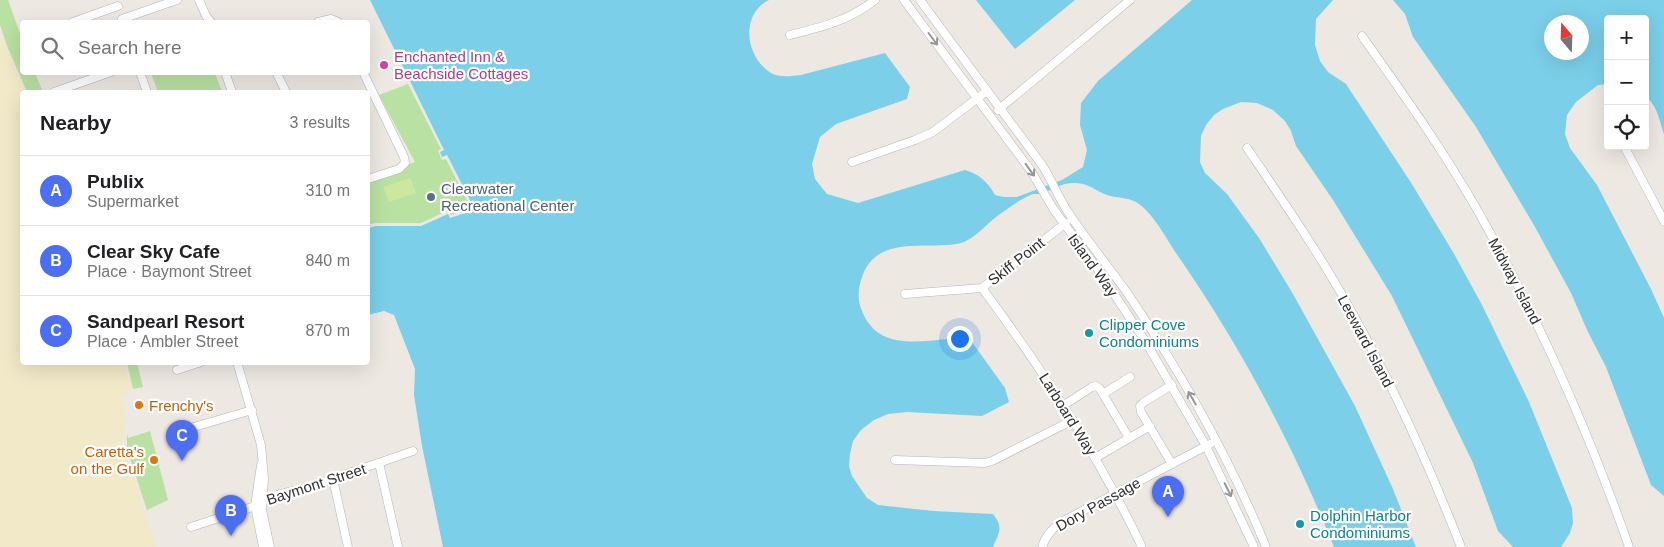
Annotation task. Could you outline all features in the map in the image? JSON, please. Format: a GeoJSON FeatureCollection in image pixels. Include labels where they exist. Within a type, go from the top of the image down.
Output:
{"type":"FeatureCollection","features":[{"type":"Feature","properties":{"kind":"street"},"geometry":{"type":"LineString","coordinates":[[126,20],[177,0]]}},
{"type":"Feature","properties":{"kind":"street"},"geometry":{"type":"LineString","coordinates":[[199,0],[209,20]]}},
{"type":"Feature","properties":{"kind":"street"},"geometry":{"type":"LineString","coordinates":[[790,35],[836,23],[851,16],[875,0]]}},
{"type":"Feature","properties":{"kind":"street"},"geometry":{"type":"LineString","coordinates":[[906,3],[916,0]]}},
{"type":"Feature","properties":{"kind":"street","name":"Island Way"},"geometry":{"type":"LineString","coordinates":[[920,0],[1052,179],[1073,219],[1109,267],[1157,339],[1196,403],[1216,441],[1266,547]]}},
{"type":"Feature","properties":{"kind":"street"},"geometry":{"type":"LineString","coordinates":[[990,116],[1130,0]]}},
{"type":"Feature","properties":{"kind":"street"},"geometry":{"type":"LineString","coordinates":[[78,20],[117,3],[123,20]]}},
{"type":"Feature","properties":{"kind":"street","name":"Island Way"},"geometry":{"type":"LineString","coordinates":[[906,3],[1040,184],[1064,225],[1097,268],[1147,344],[1206,446],[1254,547]]}},
{"type":"Feature","properties":{"kind":"street","name":"Midway Island"},"geometry":{"type":"LineString","coordinates":[[1362,36],[1440,150],[1474,205],[1506,263],[1544,337],[1586,431],[1629,547]]}},
{"type":"Feature","properties":{"kind":"street"},"geometry":{"type":"LineString","coordinates":[[60,90],[102,75]]}},
{"type":"Feature","properties":{"kind":"street"},"geometry":{"type":"LineString","coordinates":[[141,75],[146,90]]}},
{"type":"Feature","properties":{"kind":"street"},"geometry":{"type":"LineString","coordinates":[[226,75],[231,90]]}},
{"type":"Feature","properties":{"kind":"street"},"geometry":{"type":"LineString","coordinates":[[278,75],[285,90]]}},
{"type":"Feature","properties":{"kind":"street"},"geometry":{"type":"LineString","coordinates":[[364,75],[404,157],[405,163],[399,169],[370,178]]}},
{"type":"Feature","properties":{"kind":"street"},"geometry":{"type":"LineString","coordinates":[[852,162],[933,132],[987,91]]}},
{"type":"Feature","properties":{"kind":"street","name":"Leeward Island"},"geometry":{"type":"LineString","coordinates":[[1247,148],[1316,252],[1350,308],[1411,428],[1461,547]]}},
{"type":"Feature","properties":{"kind":"street"},"geometry":{"type":"LineString","coordinates":[[1626,150],[1664,221]]}},
{"type":"Feature","properties":{"kind":"street","name":"Skiff Point"},"geometry":{"type":"LineString","coordinates":[[906,294],[982,288],[1073,219]]}},
{"type":"Feature","properties":{"kind":"street","name":"Larboard Way"},"geometry":{"type":"LineString","coordinates":[[982,288],[1021,340],[1064,405],[1115,494],[1142,547]]}},
{"type":"Feature","properties":{"kind":"street"},"geometry":{"type":"LineString","coordinates":[[1147,344],[1157,339]]}},
{"type":"Feature","properties":{"kind":"street"},"geometry":{"type":"LineString","coordinates":[[177,370],[192,365]]}},
{"type":"Feature","properties":{"kind":"street"},"geometry":{"type":"LineString","coordinates":[[238,365],[261,445],[264,478],[262,510],[270,547]]}},
{"type":"Feature","properties":{"kind":"street"},"geometry":{"type":"LineString","coordinates":[[1102,394],[1130,376]]}},
{"type":"Feature","properties":{"kind":"street"},"geometry":{"type":"LineString","coordinates":[[1064,405],[1096,386],[1129,438]]}},
{"type":"Feature","properties":{"kind":"street"},"geometry":{"type":"LineString","coordinates":[[1172,386],[1140,406],[1141,412],[1172,464]]}},
{"type":"Feature","properties":{"kind":"street"},"geometry":{"type":"LineString","coordinates":[[178,432],[252,410]]}},
{"type":"Feature","properties":{"kind":"street"},"geometry":{"type":"LineString","coordinates":[[895,460],[985,463],[1073,420]]}},
{"type":"Feature","properties":{"kind":"street"},"geometry":{"type":"LineString","coordinates":[[1095,458],[1150,426]]}},
{"type":"Feature","properties":{"kind":"street","name":"Dory Passage"},"geometry":{"type":"LineString","coordinates":[[1042,547],[1047,535],[1055,526],[1216,441]]}},
{"type":"Feature","properties":{"kind":"street","name":"Baymont Street"},"geometry":{"type":"LineString","coordinates":[[191,527],[255,506],[262,500],[300,490],[413,451]]}},
{"type":"Feature","properties":{"kind":"street"},"geometry":{"type":"LineString","coordinates":[[262,461],[258,476],[255,506],[263,547]]}},
{"type":"Feature","properties":{"kind":"street"},"geometry":{"type":"LineString","coordinates":[[379,463],[398,547]]}},
{"type":"Feature","properties":{"kind":"street"},"geometry":{"type":"LineString","coordinates":[[333,479],[348,547]]}},
{"type":"Feature","properties":{"kind":"green space"},"geometry":{"type":"Polygon","coordinates":[[[0,0],[8,0],[20,33],[20,75],[36,75],[42,90],[26,90],[7,46],[0,25],[0,0]]]}},
{"type":"Feature","properties":{"kind":"green space"},"geometry":{"type":"Polygon","coordinates":[[[152,75],[216,75],[221,90],[157,90],[152,75]]]}},
{"type":"Feature","properties":{"kind":"green space"},"geometry":{"type":"Polygon","coordinates":[[[408,84],[441,149],[438,151],[442,160],[446,159],[471,208],[451,215],[447,211],[421,223],[370,224],[370,182],[400,172],[407,165],[415,162],[379,95],[408,84]]]}},
{"type":"Feature","properties":{"kind":"green space"},"geometry":{"type":"Polygon","coordinates":[[[410,178],[416,193],[389,202],[383,187],[410,178]]]}},
{"type":"Feature","properties":{"kind":"green space"},"geometry":{"type":"Polygon","coordinates":[[[127,365],[138,365],[143,387],[133,389],[127,365]]]}},
{"type":"Feature","properties":{"kind":"green space"},"geometry":{"type":"Polygon","coordinates":[[[150,431],[168,500],[147,510],[127,449],[127,433],[128,438],[150,431]]]}},
{"type":"Feature","properties":{"kind":"sand"},"geometry":{"type":"Polygon","coordinates":[[[0,34],[24,90],[20,90],[20,365],[125,365],[131,389],[121,398],[127,419],[124,421],[124,449],[156,547],[0,547],[0,34]]]}},
{"type":"Feature","properties":{"kind":"water"},"geometry":{"type":"Polygon","coordinates":[[[370,0],[769,0],[760,6],[753,15],[749,36],[751,47],[756,57],[762,66],[774,75],[801,75],[885,53],[910,87],[907,99],[836,124],[820,137],[812,164],[815,179],[827,194],[858,203],[965,170],[983,179],[995,195],[1004,197],[1017,197],[1062,180],[1083,167],[1087,150],[1080,125],[1081,103],[1098,81],[1192,0],[1333,0],[1316,19],[1315,45],[1320,61],[1328,72],[1346,84],[1410,181],[1453,252],[1482,305],[1529,402],[1572,508],[1573,523],[1570,533],[1561,547],[1513,547],[1498,531],[1473,463],[1392,296],[1333,200],[1296,146],[1285,121],[1273,110],[1257,103],[1241,102],[1223,109],[1214,115],[1206,125],[1201,136],[1200,162],[1205,173],[1227,194],[1259,238],[1293,294],[1355,406],[1393,489],[1416,547],[1334,547],[1301,470],[1243,359],[1222,323],[1158,225],[1148,212],[1136,202],[1107,195],[1086,185],[1071,183],[1033,194],[1023,199],[996,217],[975,235],[961,243],[905,246],[879,254],[869,263],[860,285],[860,307],[869,323],[877,332],[898,340],[910,341],[969,338],[1005,388],[1009,402],[982,416],[907,412],[888,414],[874,420],[861,430],[853,441],[849,466],[852,476],[867,498],[878,505],[933,511],[993,514],[998,523],[999,534],[993,547],[443,547],[422,446],[414,395],[415,369],[394,315],[384,311],[370,314],[370,228],[421,226],[448,214],[450,218],[475,210],[447,155],[442,157],[440,152],[444,150],[370,0]]]}},
{"type":"Feature","properties":{"kind":"water"},"geometry":{"type":"Polygon","coordinates":[[[976,0],[1075,0],[1015,49],[976,0]]]}},
{"type":"Feature","properties":{"kind":"water"},"geometry":{"type":"Polygon","coordinates":[[[1393,0],[1664,0],[1664,134],[1653,104],[1649,100],[1649,15],[1604,15],[1604,84],[1598,85],[1576,102],[1567,115],[1565,134],[1570,148],[1597,185],[1664,318],[1664,496],[1651,485],[1606,367],[1571,293],[1535,227],[1476,127],[1413,37],[1405,14],[1393,0]]]}},
{"type":"Feature","properties":{"kind":"place","name":"Enchanted Inn & Beachside Cottages"},"geometry":{"type":"Point","coordinates":[384,65]}},
{"type":"Feature","properties":{"kind":"place","name":"Clearwater Recreational Center"},"geometry":{"type":"Point","coordinates":[431,197]}},
{"type":"Feature","properties":{"kind":"place","name":"Clipper Cove Condominiums"},"geometry":{"type":"Point","coordinates":[1089,333]}},
{"type":"Feature","properties":{"kind":"place","name":"Frenchy's"},"geometry":{"type":"Point","coordinates":[139,405]}},
{"type":"Feature","properties":{"kind":"place","name":"Caretta's on the Gulf"},"geometry":{"type":"Point","coordinates":[154,460]}},
{"type":"Feature","properties":{"kind":"place","name":"Sandpearl Resort"},"geometry":{"type":"Point","coordinates":[182,461]}},
{"type":"Feature","properties":{"kind":"place","name":"Publix"},"geometry":{"type":"Point","coordinates":[1168,517]}},
{"type":"Feature","properties":{"kind":"place","name":"Dolphin Harbor Condominiums"},"geometry":{"type":"Point","coordinates":[1300,524]}},
{"type":"Feature","properties":{"kind":"place","name":"Clear Sky Cafe"},"geometry":{"type":"Point","coordinates":[231,536]}}]}
